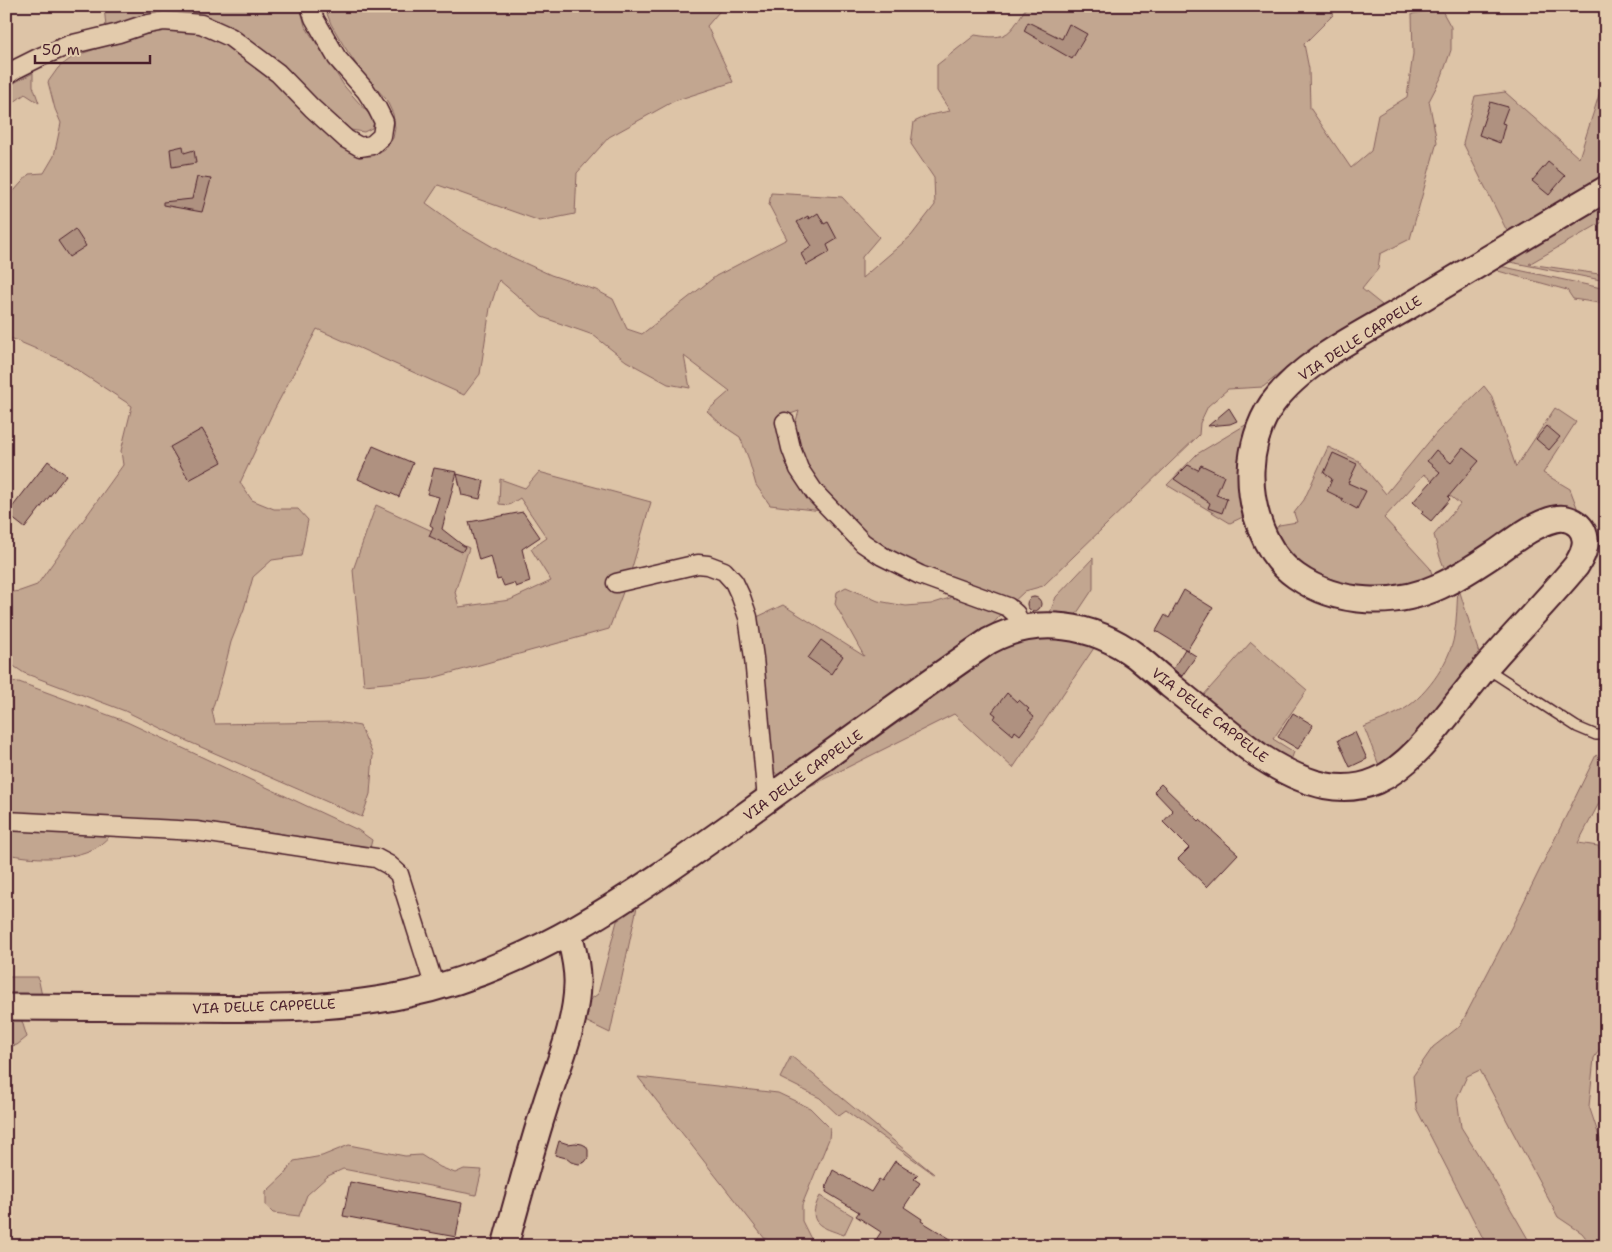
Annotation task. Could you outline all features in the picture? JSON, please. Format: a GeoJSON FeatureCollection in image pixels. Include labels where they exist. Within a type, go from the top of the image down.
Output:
{"type":"FeatureCollection","features":[{"type":"Feature","properties":{"kind":"main road","name":"VIA DELLE CAPPELLE"},"geometry":{"type":"LineString","coordinates":[[6,1007],[287,1008],[376,1000],[435,988],[495,968],[569,933],[641,889],[977,650],[1001,635],[1021,629],[1045,626],[1073,627],[1098,634],[1112,641],[1136,656],[1243,744],[1265,759],[1308,782],[1336,787],[1367,784],[1383,778],[1397,770],[1422,746],[1486,668],[1567,577],[1579,561],[1585,547],[1583,531],[1579,525],[1564,518],[1547,522],[1524,534],[1456,578],[1426,592],[1396,599],[1357,599],[1319,589],[1302,581],[1287,570],[1274,555],[1257,518],[1252,496],[1251,472],[1255,446],[1265,416],[1273,402],[1302,372],[1606,189]]}},
{"type":"Feature","properties":{"kind":"main road"},"geometry":{"type":"LineString","coordinates":[[505,1246],[575,1004],[577,972],[569,933]]}},
{"type":"Feature","properties":{"kind":"street"},"geometry":{"type":"LineString","coordinates":[[6,76],[14,70],[68,44],[119,33],[164,20],[200,24],[230,37],[278,73],[346,139],[360,147],[372,146],[382,136],[384,122],[366,91],[338,58],[314,18],[310,6]]}},
{"type":"Feature","properties":{"kind":"street"},"geometry":{"type":"LineString","coordinates":[[785,422],[791,448],[799,469],[816,493],[863,543],[882,556],[920,575],[1008,608],[1016,614],[1021,629]]}},
{"type":"Feature","properties":{"kind":"street"},"geometry":{"type":"LineString","coordinates":[[616,583],[698,564],[708,565],[724,571],[734,582],[742,597],[748,617],[754,658],[767,800]]}},
{"type":"Feature","properties":{"kind":"street"},"geometry":{"type":"LineString","coordinates":[[6,821],[196,831],[376,858],[389,865],[399,874],[435,988]]}},
{"type":"Feature","properties":{"kind":"lane"},"geometry":{"type":"LineString","coordinates":[[1486,668],[1578,727],[1596,735],[1606,735]]}},
{"type":"Feature","properties":{"kind":"shaded area"},"geometry":{"type":"Polygon","coordinates":[[[104,6],[300,6],[305,26],[345,87],[374,122],[372,128],[364,132],[351,130],[264,53],[212,20],[191,14],[168,12],[150,14],[126,24],[106,27],[104,6]]]}},
{"type":"Feature","properties":{"kind":"shaded area"},"geometry":{"type":"Polygon","coordinates":[[[324,6],[724,6],[707,26],[733,82],[674,101],[609,137],[577,173],[575,214],[540,221],[438,185],[426,203],[462,229],[505,254],[551,275],[596,290],[613,299],[627,329],[642,334],[716,276],[787,239],[769,205],[771,193],[842,197],[879,237],[862,257],[862,278],[911,236],[935,205],[934,178],[911,144],[914,122],[929,115],[950,111],[937,91],[937,65],[975,35],[995,37],[1007,33],[1012,29],[1027,6],[1335,6],[1333,15],[1304,44],[1309,69],[1310,108],[1351,168],[1371,151],[1378,115],[1407,97],[1413,54],[1412,14],[1441,9],[1451,27],[1451,50],[1442,76],[1429,101],[1437,142],[1410,239],[1380,254],[1378,269],[1362,289],[1382,305],[1327,338],[1263,387],[1228,389],[1208,406],[1200,423],[1199,435],[1043,586],[1025,591],[1010,605],[882,551],[811,478],[797,443],[795,424],[799,411],[779,418],[782,446],[785,458],[796,479],[822,511],[770,505],[756,485],[740,437],[722,425],[707,411],[730,391],[684,356],[690,388],[668,384],[626,361],[593,335],[542,317],[499,280],[490,308],[480,374],[464,395],[317,329],[274,410],[240,483],[252,500],[274,509],[298,509],[308,520],[301,556],[272,560],[253,577],[244,609],[231,642],[212,710],[215,724],[337,722],[360,726],[373,755],[370,794],[362,817],[187,741],[125,711],[24,673],[6,661],[6,593],[20,591],[37,585],[123,465],[121,451],[132,406],[62,360],[6,336],[6,200],[29,174],[44,173],[54,156],[61,123],[48,82],[58,68],[74,56],[159,29],[186,31],[204,35],[220,41],[266,75],[339,144],[358,157],[372,156],[385,149],[393,138],[395,128],[393,114],[386,99],[362,73],[344,46],[331,24],[324,6]]]}},
{"type":"Feature","properties":{"kind":"shaded area"},"geometry":{"type":"Polygon","coordinates":[[[33,73],[33,86],[39,103],[25,94],[6,108],[6,87],[33,73]]]}},
{"type":"Feature","properties":{"kind":"shaded area"},"geometry":{"type":"Polygon","coordinates":[[[1606,73],[1606,175],[1507,231],[1463,143],[1475,96],[1505,92],[1579,158],[1606,73]]]}},
{"type":"Feature","properties":{"kind":"shaded area"},"geometry":{"type":"Polygon","coordinates":[[[1606,197],[1606,220],[1529,264],[1606,275],[1606,281],[1500,260],[1606,197]]]}},
{"type":"Feature","properties":{"kind":"shaded area"},"geometry":{"type":"Polygon","coordinates":[[[1495,265],[1606,289],[1606,304],[1573,299],[1567,290],[1498,271],[1495,265]]]}},
{"type":"Feature","properties":{"kind":"shaded area"},"geometry":{"type":"Polygon","coordinates":[[[1484,386],[1491,395],[1516,467],[1555,408],[1576,422],[1543,473],[1570,489],[1578,510],[1568,508],[1447,575],[1434,535],[1460,504],[1424,474],[1384,518],[1430,568],[1434,580],[1418,587],[1355,591],[1301,570],[1273,532],[1279,525],[1297,522],[1294,513],[1304,500],[1328,447],[1359,461],[1386,494],[1437,432],[1484,386]]]}},
{"type":"Feature","properties":{"kind":"shaded area"},"geometry":{"type":"Polygon","coordinates":[[[1247,424],[1240,470],[1243,517],[1230,523],[1167,485],[1197,454],[1247,424]]]}},
{"type":"Feature","properties":{"kind":"shaded area"},"geometry":{"type":"Polygon","coordinates":[[[539,472],[651,502],[631,571],[609,629],[429,679],[364,685],[353,570],[376,505],[469,548],[455,592],[459,607],[510,600],[551,581],[531,549],[547,538],[520,498],[509,505],[499,504],[500,479],[525,488],[539,472]]]}},
{"type":"Feature","properties":{"kind":"shaded area"},"geometry":{"type":"Polygon","coordinates":[[[1093,558],[1093,589],[1075,616],[1049,615],[1056,597],[1093,558]]]}},
{"type":"Feature","properties":{"kind":"shaded area"},"geometry":{"type":"Polygon","coordinates":[[[1458,586],[1482,663],[1421,735],[1380,768],[1364,727],[1395,714],[1408,706],[1434,680],[1447,658],[1454,636],[1458,586]]]}},
{"type":"Feature","properties":{"kind":"shaded area"},"geometry":{"type":"Polygon","coordinates":[[[846,587],[878,601],[906,606],[931,604],[959,595],[1005,610],[991,626],[967,640],[779,777],[774,771],[757,617],[783,605],[864,656],[835,604],[837,592],[846,587]]]}},
{"type":"Feature","properties":{"kind":"shaded area"},"geometry":{"type":"Polygon","coordinates":[[[1046,635],[1096,645],[1013,768],[954,714],[806,788],[1011,642],[1046,635]]]}},
{"type":"Feature","properties":{"kind":"shaded area"},"geometry":{"type":"Polygon","coordinates":[[[1251,642],[1307,690],[1273,739],[1294,752],[1290,763],[1201,698],[1251,642]]]}},
{"type":"Feature","properties":{"kind":"shaded area"},"geometry":{"type":"Polygon","coordinates":[[[19,682],[127,722],[358,830],[372,840],[370,848],[245,828],[147,819],[6,813],[6,683],[19,682]]]}},
{"type":"Feature","properties":{"kind":"shaded area"},"geometry":{"type":"Polygon","coordinates":[[[1596,755],[1606,763],[1606,790],[1578,843],[1598,846],[1606,857],[1606,902],[1600,915],[1606,928],[1606,1039],[1594,1058],[1589,1106],[1606,1157],[1606,1246],[1592,1246],[1582,1233],[1558,1217],[1480,1070],[1467,1076],[1457,1098],[1461,1127],[1532,1246],[1487,1246],[1416,1108],[1413,1076],[1433,1047],[1460,1026],[1513,924],[1596,755]]]}},
{"type":"Feature","properties":{"kind":"shaded area"},"geometry":{"type":"Polygon","coordinates":[[[6,828],[110,836],[96,848],[81,854],[49,858],[27,857],[6,854],[6,828]]]}},
{"type":"Feature","properties":{"kind":"shaded area"},"geometry":{"type":"Polygon","coordinates":[[[637,907],[610,1033],[581,1019],[584,1004],[598,994],[617,921],[637,907]]]}},
{"type":"Feature","properties":{"kind":"shaded area"},"geometry":{"type":"Polygon","coordinates":[[[6,977],[38,977],[42,996],[6,996],[6,977]]]}},
{"type":"Feature","properties":{"kind":"shaded area"},"geometry":{"type":"Polygon","coordinates":[[[6,1015],[20,1015],[27,1037],[17,1045],[6,1047],[6,1015]]]}},
{"type":"Feature","properties":{"kind":"shaded area"},"geometry":{"type":"Polygon","coordinates":[[[791,1056],[934,1174],[846,1111],[839,1116],[820,1098],[780,1078],[791,1056]]]}},
{"type":"Feature","properties":{"kind":"shaded area"},"geometry":{"type":"Polygon","coordinates":[[[638,1077],[778,1093],[810,1108],[830,1128],[829,1139],[802,1205],[802,1221],[810,1237],[818,1246],[804,1246],[765,1239],[638,1077]]]}},
{"type":"Feature","properties":{"kind":"shaded area"},"geometry":{"type":"Polygon","coordinates":[[[349,1145],[405,1156],[421,1155],[440,1167],[455,1173],[464,1169],[482,1170],[476,1195],[343,1169],[328,1176],[307,1195],[299,1216],[273,1213],[266,1206],[266,1192],[284,1175],[294,1161],[322,1156],[349,1145]]]}},
{"type":"Feature","properties":{"kind":"shaded area"},"geometry":{"type":"Polygon","coordinates":[[[820,1196],[853,1216],[844,1235],[822,1227],[815,1219],[814,1213],[820,1196]]]}},
{"type":"Feature","properties":{"kind":"building"},"geometry":{"type":"Polygon","coordinates":[[[1028,22],[1062,39],[1069,24],[1087,34],[1072,59],[1024,31],[1028,22]]]}},
{"type":"Feature","properties":{"kind":"building"},"geometry":{"type":"Polygon","coordinates":[[[1490,102],[1508,107],[1502,123],[1505,124],[1500,143],[1479,135],[1490,102]]]}},
{"type":"Feature","properties":{"kind":"building"},"geometry":{"type":"Polygon","coordinates":[[[183,146],[184,153],[194,150],[196,163],[172,167],[170,149],[183,146]]]}},
{"type":"Feature","properties":{"kind":"building"},"geometry":{"type":"Polygon","coordinates":[[[1548,162],[1565,176],[1549,195],[1532,181],[1548,162]]]}},
{"type":"Feature","properties":{"kind":"building"},"geometry":{"type":"Polygon","coordinates":[[[197,177],[211,179],[202,212],[163,205],[163,202],[192,199],[197,177]]]}},
{"type":"Feature","properties":{"kind":"building"},"geometry":{"type":"Polygon","coordinates":[[[818,213],[824,224],[828,222],[837,239],[827,245],[830,252],[807,265],[801,254],[812,246],[797,222],[808,216],[809,219],[818,213]]]}},
{"type":"Feature","properties":{"kind":"building"},"geometry":{"type":"Polygon","coordinates":[[[75,229],[86,246],[69,257],[58,241],[75,229]]]}},
{"type":"Feature","properties":{"kind":"building"},"geometry":{"type":"Polygon","coordinates":[[[1229,408],[1237,421],[1230,424],[1208,426],[1229,408]]]}},
{"type":"Feature","properties":{"kind":"building"},"geometry":{"type":"Polygon","coordinates":[[[1547,426],[1560,437],[1549,450],[1536,439],[1547,426]]]}},
{"type":"Feature","properties":{"kind":"building"},"geometry":{"type":"Polygon","coordinates":[[[202,429],[222,462],[189,480],[170,447],[202,429]]]}},
{"type":"Feature","properties":{"kind":"building"},"geometry":{"type":"Polygon","coordinates":[[[373,446],[413,463],[399,497],[358,479],[373,446]]]}},
{"type":"Feature","properties":{"kind":"building"},"geometry":{"type":"Polygon","coordinates":[[[1463,448],[1479,461],[1448,497],[1450,499],[1431,521],[1421,513],[1423,511],[1413,502],[1440,472],[1427,461],[1436,450],[1451,463],[1463,448]]]}},
{"type":"Feature","properties":{"kind":"building"},"geometry":{"type":"Polygon","coordinates":[[[1333,453],[1357,464],[1348,483],[1366,491],[1357,509],[1327,491],[1332,479],[1324,473],[1333,453]]]}},
{"type":"Feature","properties":{"kind":"building"},"geometry":{"type":"Polygon","coordinates":[[[48,461],[66,475],[25,528],[7,514],[48,461]]]}},
{"type":"Feature","properties":{"kind":"building"},"geometry":{"type":"Polygon","coordinates":[[[1188,465],[1198,470],[1201,465],[1224,476],[1216,495],[1227,499],[1222,513],[1208,508],[1210,503],[1174,479],[1188,465]]]}},
{"type":"Feature","properties":{"kind":"building"},"geometry":{"type":"Polygon","coordinates":[[[434,468],[457,472],[442,529],[465,547],[462,552],[429,536],[433,527],[430,525],[439,497],[427,494],[434,468]]]}},
{"type":"Feature","properties":{"kind":"building"},"geometry":{"type":"Polygon","coordinates":[[[457,474],[484,481],[480,499],[462,495],[457,474]]]}},
{"type":"Feature","properties":{"kind":"building"},"geometry":{"type":"Polygon","coordinates":[[[523,512],[540,537],[522,549],[530,582],[516,587],[514,583],[504,586],[501,579],[497,580],[491,556],[479,560],[469,522],[523,512]]]}},
{"type":"Feature","properties":{"kind":"building"},"geometry":{"type":"Polygon","coordinates":[[[1184,590],[1213,608],[1187,650],[1156,631],[1165,615],[1169,618],[1184,590]]]}},
{"type":"Feature","properties":{"kind":"building"},"geometry":{"type":"Polygon","coordinates":[[[1034,597],[1039,599],[1041,604],[1039,609],[1034,611],[1029,609],[1027,604],[1029,599],[1034,597]]]}},
{"type":"Feature","properties":{"kind":"building"},"geometry":{"type":"Polygon","coordinates":[[[821,640],[843,656],[831,674],[808,658],[821,640]]]}},
{"type":"Feature","properties":{"kind":"building"},"geometry":{"type":"Polygon","coordinates":[[[1185,649],[1196,656],[1182,676],[1173,669],[1185,649]]]}},
{"type":"Feature","properties":{"kind":"building"},"geometry":{"type":"Polygon","coordinates":[[[1007,693],[1017,702],[1019,700],[1029,709],[1027,711],[1034,717],[1020,735],[1015,731],[1013,735],[994,719],[996,715],[992,712],[1007,693]]]}},
{"type":"Feature","properties":{"kind":"building"},"geometry":{"type":"Polygon","coordinates":[[[1293,713],[1313,725],[1298,749],[1278,737],[1293,713]]]}},
{"type":"Feature","properties":{"kind":"building"},"geometry":{"type":"Polygon","coordinates":[[[1355,732],[1367,759],[1350,767],[1338,740],[1355,732]]]}},
{"type":"Feature","properties":{"kind":"building"},"geometry":{"type":"Polygon","coordinates":[[[1161,784],[1199,821],[1238,854],[1207,887],[1178,859],[1189,848],[1163,822],[1173,811],[1154,791],[1161,784]]]}},
{"type":"Feature","properties":{"kind":"building"},"geometry":{"type":"Polygon","coordinates":[[[559,1141],[586,1146],[588,1158],[585,1162],[579,1164],[555,1155],[559,1141]]]}},
{"type":"Feature","properties":{"kind":"building"},"geometry":{"type":"Polygon","coordinates":[[[895,1161],[918,1175],[914,1179],[920,1183],[904,1207],[922,1219],[921,1221],[962,1246],[872,1246],[881,1232],[856,1216],[859,1212],[826,1192],[833,1170],[871,1192],[879,1179],[882,1181],[895,1161]]]}},
{"type":"Feature","properties":{"kind":"building"},"geometry":{"type":"Polygon","coordinates":[[[350,1182],[462,1203],[456,1237],[343,1216],[350,1182]]]}}]}
